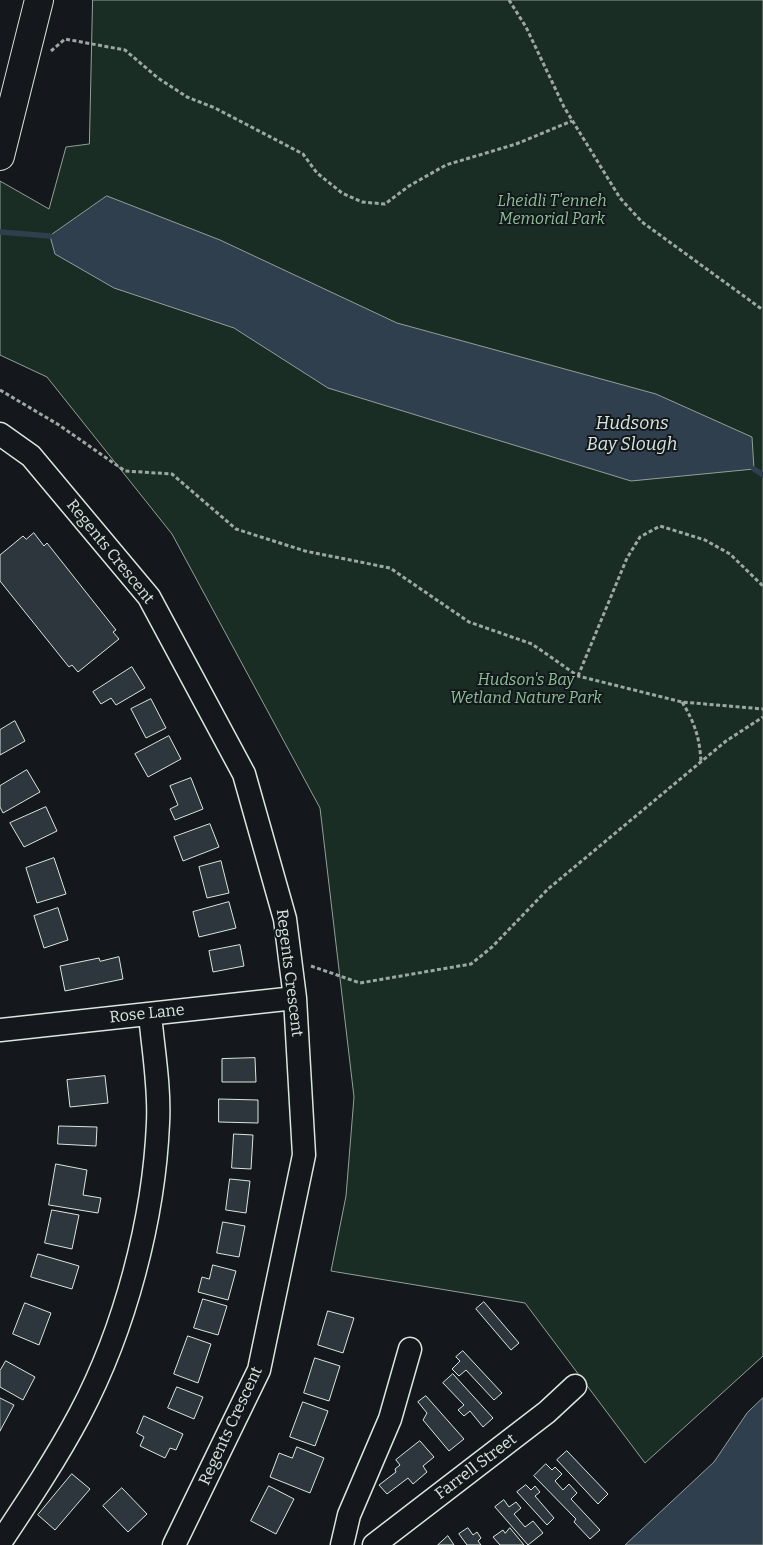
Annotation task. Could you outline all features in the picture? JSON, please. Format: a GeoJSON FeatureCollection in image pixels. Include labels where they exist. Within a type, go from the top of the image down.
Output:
{"type":"FeatureCollection","features":[{"type":"Feature","properties":{"kind":"main road"},"geometry":{"type":"LineString","coordinates":[[0,156],[39,0]]}},
{"type":"Feature","properties":{"kind":"street","name":"Regents Crescent"},"geometry":{"type":"LineString","coordinates":[[0,434],[31,456],[149,597],[244,774],[285,919],[295,998],[304,1155],[259,1370],[174,1545]]}},
{"type":"Feature","properties":{"kind":"street","name":"Rose Lane"},"geometry":{"type":"LineString","coordinates":[[0,1030],[295,998]]}},
{"type":"Feature","properties":{"kind":"street"},"geometry":{"type":"LineString","coordinates":[[0,1543],[46,1473],[80,1413],[101,1368],[146,1229],[154,1180],[158,1121],[150,1014]]}},
{"type":"Feature","properties":{"kind":"street"},"geometry":{"type":"LineString","coordinates":[[342,1545],[349,1515],[390,1419],[410,1348]]}},
{"type":"Feature","properties":{"kind":"street","name":"Farrell Street"},"geometry":{"type":"LineString","coordinates":[[374,1545],[547,1412],[575,1386]]}},
{"type":"Feature","properties":{"kind":"path"},"geometry":{"type":"LineString","coordinates":[[509,0],[526,27],[572,121],[620,198],[642,222],[763,310]]}},
{"type":"Feature","properties":{"kind":"path"},"geometry":{"type":"LineString","coordinates":[[50,52],[65,38],[125,50],[158,78],[188,97],[215,108],[303,154],[317,173],[342,193],[362,202],[385,204],[409,186],[446,165],[516,144],[572,121]]}},
{"type":"Feature","properties":{"kind":"path"},"geometry":{"type":"LineString","coordinates":[[0,390],[59,425],[125,471],[172,474],[236,529],[306,551],[390,568],[469,622],[532,644],[578,676],[682,702],[763,709]]}},
{"type":"Feature","properties":{"kind":"path"},"geometry":{"type":"LineString","coordinates":[[578,676],[627,558],[640,536],[660,526],[706,540],[730,554],[763,586]]}},
{"type":"Feature","properties":{"kind":"path"},"geometry":{"type":"LineString","coordinates":[[682,702],[694,721],[698,734],[701,763]]}},
{"type":"Feature","properties":{"kind":"path"},"geometry":{"type":"LineString","coordinates":[[290,966],[306,964],[360,983],[471,964],[492,947],[548,889],[726,741],[763,717]]}},
{"type":"Feature","properties":{"kind":"green space","name":"Hudson's Bay Wetland Nature Park"},"geometry":{"type":"Polygon","coordinates":[[[93,0],[763,0],[763,1356],[645,1463],[525,1303],[331,1271],[346,1196],[354,1097],[320,808],[172,534],[47,377],[0,355],[0,181],[49,209],[66,147],[89,144],[93,0]]]}},
{"type":"Feature","properties":{"kind":"water","name":"Hudsons Bay Slough"},"geometry":{"type":"Polygon","coordinates":[[[107,196],[220,240],[397,323],[656,394],[752,437],[754,469],[631,481],[328,388],[234,328],[114,288],[55,254],[50,236],[107,196]]]}},
{"type":"Feature","properties":{"kind":"water"},"geometry":{"type":"Polygon","coordinates":[[[763,1398],[763,1545],[625,1545],[714,1462],[747,1413],[763,1398]]]}},
{"type":"Feature","properties":{"kind":"building"},"geometry":{"type":"Polygon","coordinates":[[[34,533],[44,546],[47,543],[116,630],[113,632],[119,639],[78,672],[72,665],[69,667],[0,581],[0,555],[23,536],[26,539],[34,533]]]}},
{"type":"Feature","properties":{"kind":"building"},"geometry":{"type":"Polygon","coordinates":[[[132,667],[145,688],[116,705],[111,698],[101,704],[93,692],[132,667]]]}},
{"type":"Feature","properties":{"kind":"building"},"geometry":{"type":"Polygon","coordinates":[[[151,699],[166,728],[146,738],[131,709],[151,699]]]}},
{"type":"Feature","properties":{"kind":"building"},"geometry":{"type":"Polygon","coordinates":[[[15,721],[25,741],[0,755],[0,730],[15,721]]]}},
{"type":"Feature","properties":{"kind":"building"},"geometry":{"type":"Polygon","coordinates":[[[169,736],[181,759],[148,777],[135,754],[169,736]]]}},
{"type":"Feature","properties":{"kind":"building"},"geometry":{"type":"Polygon","coordinates":[[[27,770],[40,792],[3,813],[0,807],[0,786],[27,770]]]}},
{"type":"Feature","properties":{"kind":"building"},"geometry":{"type":"Polygon","coordinates":[[[191,778],[203,809],[175,820],[170,809],[178,805],[170,786],[191,778]]]}},
{"type":"Feature","properties":{"kind":"building"},"geometry":{"type":"Polygon","coordinates":[[[46,807],[57,831],[24,847],[10,823],[46,807]]]}},
{"type":"Feature","properties":{"kind":"building"},"geometry":{"type":"Polygon","coordinates":[[[210,824],[219,847],[183,861],[174,837],[210,824]]]}},
{"type":"Feature","properties":{"kind":"building"},"geometry":{"type":"Polygon","coordinates":[[[54,858],[66,894],[37,903],[26,868],[54,858]]]}},
{"type":"Feature","properties":{"kind":"building"},"geometry":{"type":"Polygon","coordinates":[[[221,861],[229,893],[207,898],[199,867],[221,861]]]}},
{"type":"Feature","properties":{"kind":"building"},"geometry":{"type":"Polygon","coordinates":[[[229,902],[236,928],[199,937],[193,912],[229,902]]]}},
{"type":"Feature","properties":{"kind":"building"},"geometry":{"type":"Polygon","coordinates":[[[58,908],[68,940],[44,948],[34,916],[58,908]]]}},
{"type":"Feature","properties":{"kind":"building"},"geometry":{"type":"Polygon","coordinates":[[[240,945],[244,966],[213,972],[209,951],[240,945]]]}},
{"type":"Feature","properties":{"kind":"building"},"geometry":{"type":"Polygon","coordinates":[[[119,957],[123,979],[65,991],[60,966],[99,958],[100,961],[119,957]]]}},
{"type":"Feature","properties":{"kind":"building"},"geometry":{"type":"Polygon","coordinates":[[[255,1058],[256,1082],[222,1082],[222,1059],[255,1058]]]}},
{"type":"Feature","properties":{"kind":"building"},"geometry":{"type":"Polygon","coordinates":[[[105,1076],[108,1103],[70,1107],[67,1080],[105,1076]]]}},
{"type":"Feature","properties":{"kind":"building"},"geometry":{"type":"Polygon","coordinates":[[[219,1099],[258,1100],[258,1123],[219,1122],[219,1099]]]}},
{"type":"Feature","properties":{"kind":"building"},"geometry":{"type":"Polygon","coordinates":[[[59,1126],[97,1127],[96,1146],[58,1144],[59,1126]]]}},
{"type":"Feature","properties":{"kind":"building"},"geometry":{"type":"Polygon","coordinates":[[[234,1134],[253,1135],[251,1169],[232,1168],[234,1134]]]}},
{"type":"Feature","properties":{"kind":"building"},"geometry":{"type":"Polygon","coordinates":[[[56,1164],[87,1170],[83,1195],[101,1198],[98,1213],[49,1205],[56,1164]]]}},
{"type":"Feature","properties":{"kind":"building"},"geometry":{"type":"Polygon","coordinates":[[[230,1179],[250,1181],[246,1213],[226,1210],[230,1179]]]}},
{"type":"Feature","properties":{"kind":"building"},"geometry":{"type":"Polygon","coordinates":[[[52,1210],[79,1215],[72,1249],[45,1243],[52,1210]]]}},
{"type":"Feature","properties":{"kind":"building"},"geometry":{"type":"Polygon","coordinates":[[[223,1222],[245,1226],[239,1257],[217,1253],[223,1222]]]}},
{"type":"Feature","properties":{"kind":"building"},"geometry":{"type":"Polygon","coordinates":[[[38,1254],[79,1266],[72,1289],[31,1277],[38,1254]]]}},
{"type":"Feature","properties":{"kind":"building"},"geometry":{"type":"Polygon","coordinates":[[[213,1265],[236,1271],[228,1300],[198,1292],[202,1277],[209,1279],[213,1265]]]}},
{"type":"Feature","properties":{"kind":"building"},"geometry":{"type":"Polygon","coordinates":[[[203,1299],[227,1306],[218,1335],[194,1328],[203,1299]]]}},
{"type":"Feature","properties":{"kind":"building"},"geometry":{"type":"Polygon","coordinates":[[[484,1302],[519,1343],[511,1350],[476,1309],[484,1302]]]}},
{"type":"Feature","properties":{"kind":"building"},"geometry":{"type":"Polygon","coordinates":[[[25,1303],[51,1313],[39,1345],[13,1334],[25,1303]]]}},
{"type":"Feature","properties":{"kind":"building"},"geometry":{"type":"Polygon","coordinates":[[[328,1311],[354,1318],[343,1353],[318,1345],[328,1311]]]}},
{"type":"Feature","properties":{"kind":"building"},"geometry":{"type":"Polygon","coordinates":[[[188,1336],[211,1344],[198,1383],[174,1374],[188,1336]]]}},
{"type":"Feature","properties":{"kind":"building"},"geometry":{"type":"Polygon","coordinates":[[[463,1351],[502,1393],[494,1400],[466,1370],[459,1376],[452,1369],[460,1361],[456,1357],[463,1351]]]}},
{"type":"Feature","properties":{"kind":"building"},"geometry":{"type":"Polygon","coordinates":[[[315,1358],[340,1366],[329,1401],[304,1393],[315,1358]]]}},
{"type":"Feature","properties":{"kind":"building"},"geometry":{"type":"Polygon","coordinates":[[[6,1361],[35,1377],[23,1400],[0,1387],[0,1371],[6,1361]]]}},
{"type":"Feature","properties":{"kind":"building"},"geometry":{"type":"Polygon","coordinates":[[[453,1374],[493,1418],[483,1427],[470,1411],[464,1416],[458,1410],[464,1405],[443,1383],[453,1374]]]}},
{"type":"Feature","properties":{"kind":"building"},"geometry":{"type":"Polygon","coordinates":[[[177,1387],[203,1397],[194,1419],[168,1408],[177,1387]]]}},
{"type":"Feature","properties":{"kind":"building"},"geometry":{"type":"Polygon","coordinates":[[[426,1396],[464,1439],[449,1451],[423,1420],[427,1413],[418,1402],[426,1396]]]}},
{"type":"Feature","properties":{"kind":"building"},"geometry":{"type":"Polygon","coordinates":[[[0,1398],[14,1405],[0,1431],[0,1398]]]}},
{"type":"Feature","properties":{"kind":"building"},"geometry":{"type":"Polygon","coordinates":[[[303,1402],[328,1411],[315,1446],[290,1437],[303,1402]]]}},
{"type":"Feature","properties":{"kind":"building"},"geometry":{"type":"Polygon","coordinates":[[[144,1416],[183,1434],[176,1450],[170,1448],[165,1458],[140,1446],[144,1437],[137,1433],[144,1416]]]}},
{"type":"Feature","properties":{"kind":"building"},"geometry":{"type":"Polygon","coordinates":[[[420,1441],[434,1457],[423,1466],[427,1472],[413,1484],[408,1478],[387,1494],[379,1485],[396,1472],[395,1469],[400,1465],[396,1460],[420,1441]]]}},
{"type":"Feature","properties":{"kind":"building"},"geometry":{"type":"Polygon","coordinates":[[[297,1447],[324,1458],[310,1493],[270,1477],[279,1453],[292,1458],[297,1447]]]}},
{"type":"Feature","properties":{"kind":"building"},"geometry":{"type":"Polygon","coordinates":[[[567,1451],[608,1494],[598,1504],[557,1460],[567,1451]]]}},
{"type":"Feature","properties":{"kind":"building"},"geometry":{"type":"Polygon","coordinates":[[[546,1464],[552,1470],[555,1467],[562,1474],[555,1481],[563,1490],[569,1484],[577,1493],[571,1499],[600,1530],[590,1539],[574,1522],[576,1519],[534,1476],[546,1464]]]}},
{"type":"Feature","properties":{"kind":"building"},"geometry":{"type":"Polygon","coordinates":[[[72,1474],[90,1489],[55,1530],[38,1515],[72,1474]]]}},
{"type":"Feature","properties":{"kind":"building"},"geometry":{"type":"Polygon","coordinates":[[[526,1485],[531,1490],[535,1486],[540,1492],[535,1496],[554,1518],[547,1525],[517,1492],[526,1485]]]}},
{"type":"Feature","properties":{"kind":"building"},"geometry":{"type":"Polygon","coordinates":[[[269,1486],[294,1499],[276,1534],[251,1521],[269,1486]]]}},
{"type":"Feature","properties":{"kind":"building"},"geometry":{"type":"Polygon","coordinates":[[[122,1488],[147,1514],[128,1532],[103,1506],[122,1488]]]}},
{"type":"Feature","properties":{"kind":"building"},"geometry":{"type":"Polygon","coordinates":[[[504,1500],[509,1507],[516,1502],[521,1508],[514,1514],[525,1527],[533,1521],[543,1533],[528,1545],[495,1507],[504,1500]]]}},
{"type":"Feature","properties":{"kind":"building"},"geometry":{"type":"Polygon","coordinates":[[[468,1528],[473,1535],[477,1532],[481,1538],[478,1541],[481,1545],[467,1545],[459,1534],[468,1528]]]}},
{"type":"Feature","properties":{"kind":"building"},"geometry":{"type":"Polygon","coordinates":[[[510,1528],[524,1545],[500,1545],[493,1537],[503,1530],[505,1533],[510,1528]]]}},
{"type":"Feature","properties":{"kind":"building"},"geometry":{"type":"Polygon","coordinates":[[[448,1536],[454,1545],[438,1545],[448,1536]]]}},
{"type":"Feature","properties":{"kind":"waterway","name":"Hudsons Bay Slough"},"geometry":{"type":"LineString","coordinates":[[0,232],[50,236]]}},
{"type":"Feature","properties":{"kind":"waterway","name":"Hudsons Bay Slough"},"geometry":{"type":"LineString","coordinates":[[754,469],[763,475]]}},
{"type":"Feature","properties":{"kind":"park label","name":"Lheidli T'enneh Memorial Park"},"geometry":{"type":"Point","coordinates":[552,211]}}]}
